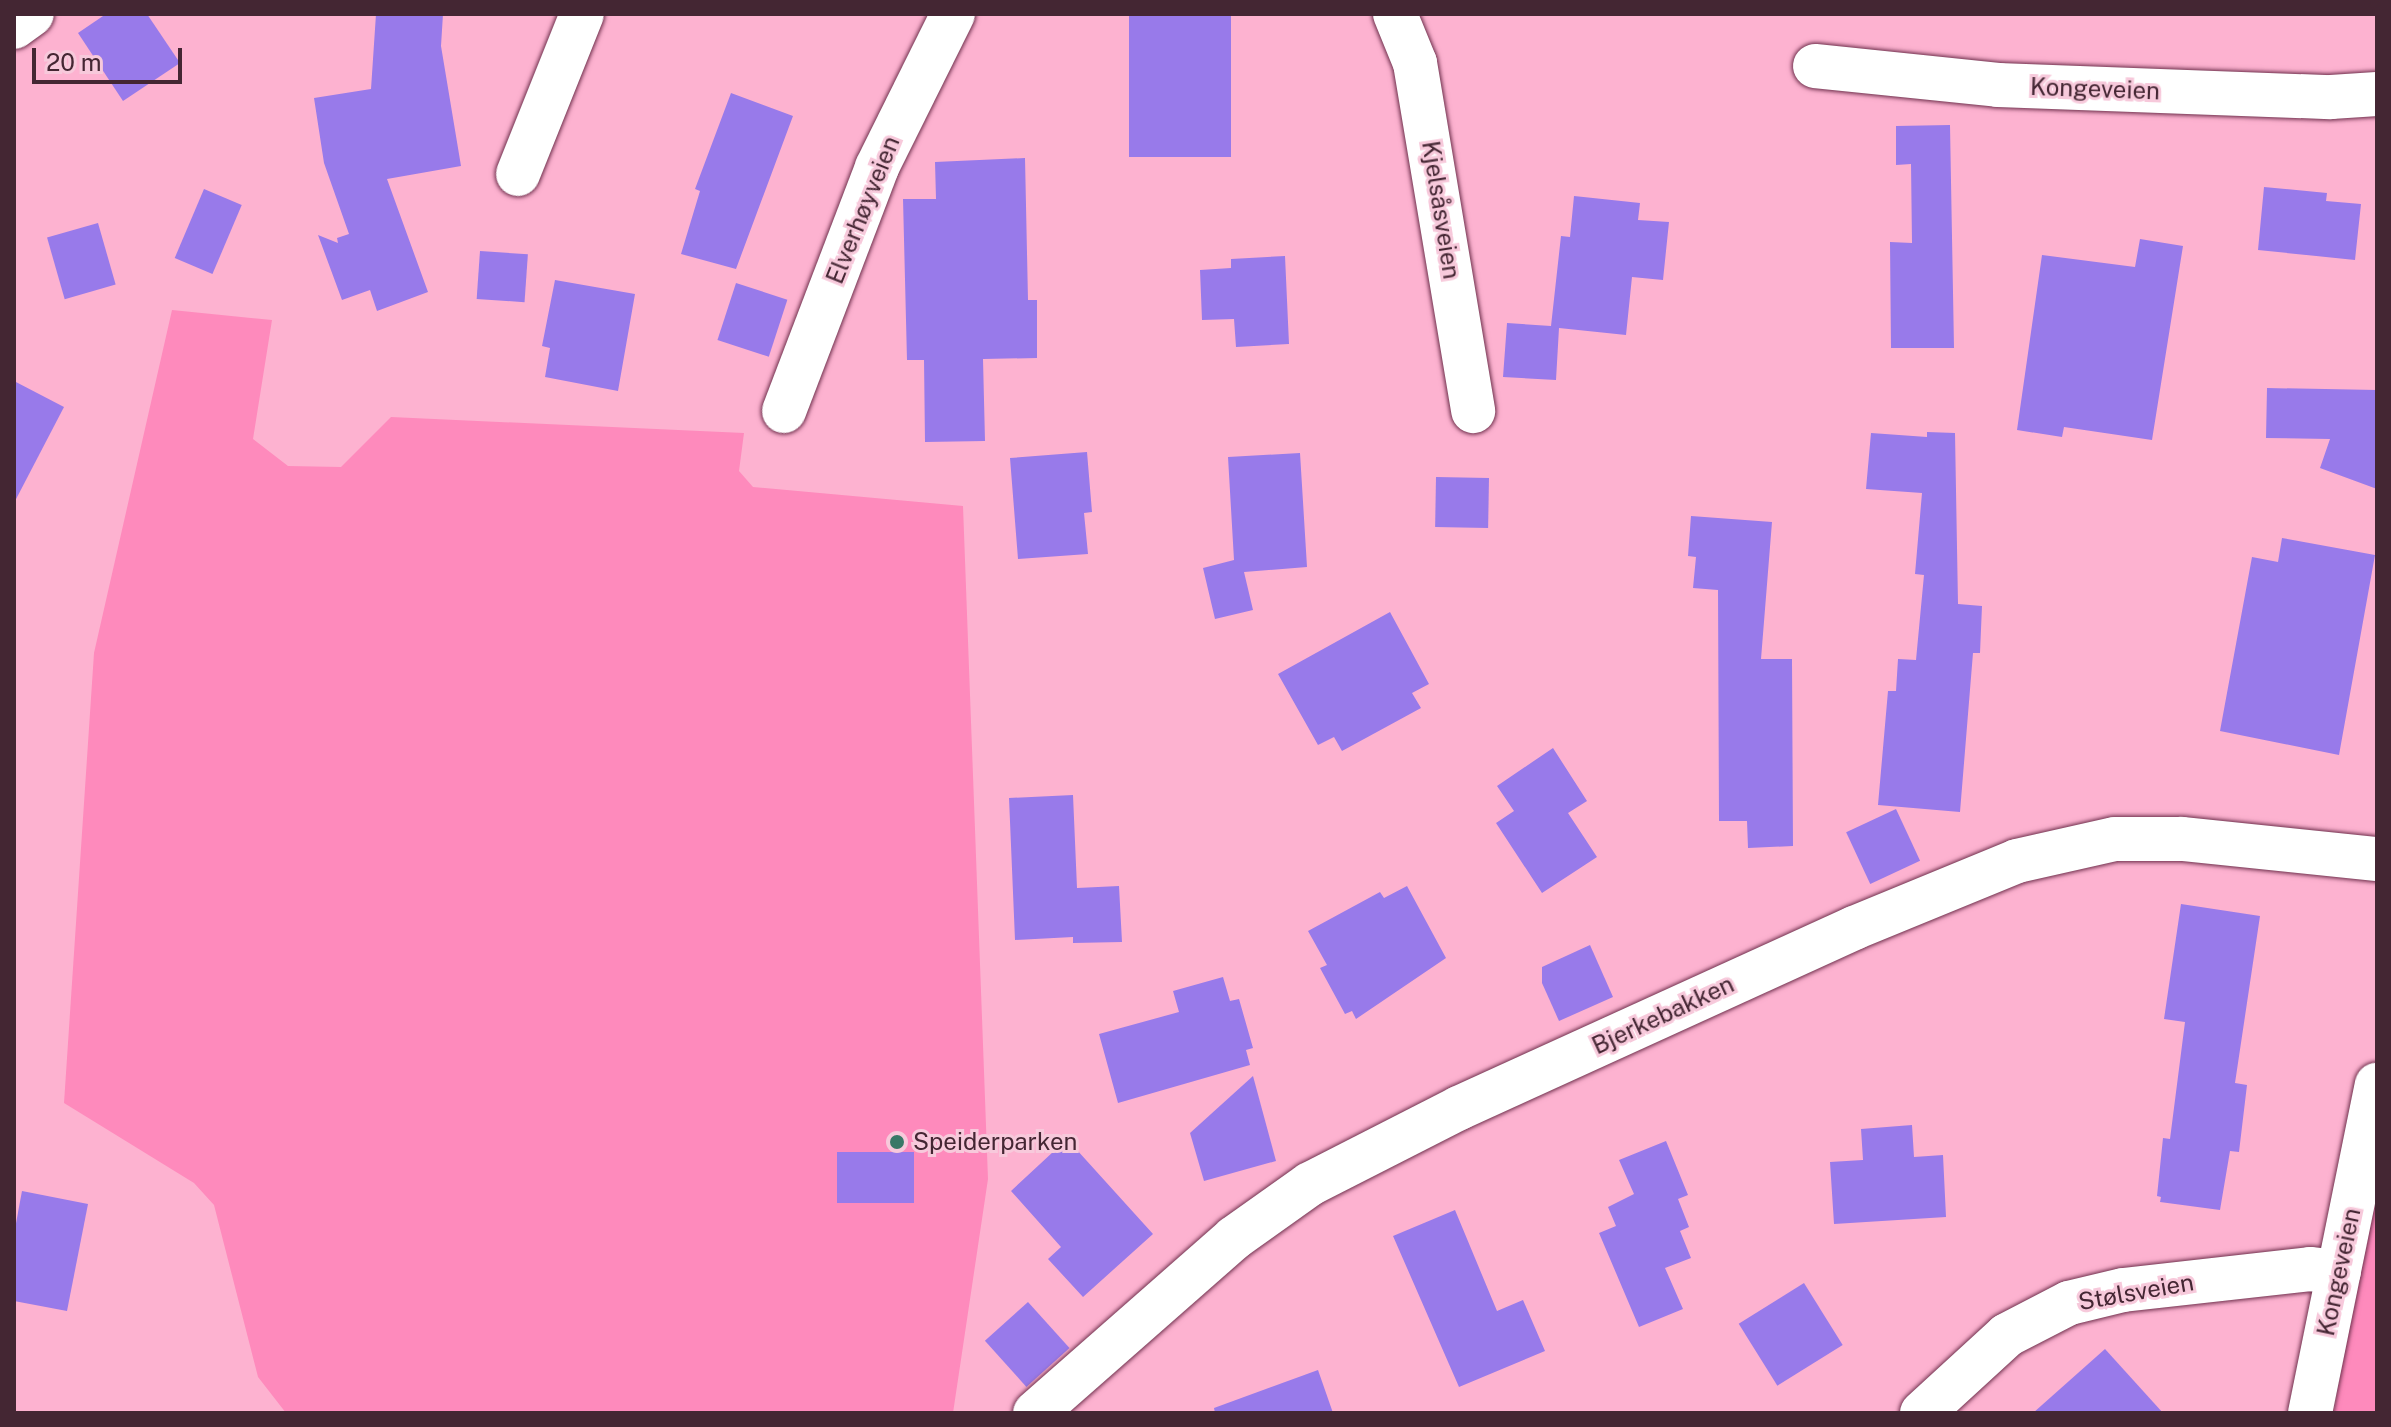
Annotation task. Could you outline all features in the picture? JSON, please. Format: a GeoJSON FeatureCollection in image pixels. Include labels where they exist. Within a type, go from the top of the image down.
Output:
{"type":"FeatureCollection","features":[{"type":"Feature","properties":{"kind":"street"},"geometry":{"type":"LineString","coordinates":[[14,27],[32,14]]}},
{"type":"Feature","properties":{"kind":"street"},"geometry":{"type":"LineString","coordinates":[[518,174],[582,14]]}},
{"type":"Feature","properties":{"kind":"street","name":"Elverhøyveien"},"geometry":{"type":"LineString","coordinates":[[784,411],[877,167],[953,14]]}},
{"type":"Feature","properties":{"kind":"street","name":"Kjelsåsveien"},"geometry":{"type":"LineString","coordinates":[[1395,14],[1415,63],[1473,411]]}},
{"type":"Feature","properties":{"kind":"street","name":"Kongeveien"},"geometry":{"type":"LineString","coordinates":[[1815,66],[1998,85],[2331,97],[2377,94]]}},
{"type":"Feature","properties":{"kind":"street","name":"Bjerkebakken"},"geometry":{"type":"LineString","coordinates":[[1035,1413],[1234,1238],[1310,1184],[1459,1108],[1854,928],[2017,861],[2115,839],[2182,839],[2377,859]]}},
{"type":"Feature","properties":{"kind":"street","name":"Kongeveien"},"geometry":{"type":"LineString","coordinates":[[2310,1413],[2377,1085]]}},
{"type":"Feature","properties":{"kind":"street","name":"Stølsveien"},"geometry":{"type":"LineString","coordinates":[[1922,1413],[2007,1335],[2069,1303],[2123,1290],[2310,1269],[2339,1272]]}},
{"type":"Feature","properties":{"kind":"shaded area"},"geometry":{"type":"Polygon","coordinates":[[[172,310],[272,320],[253,439],[288,466],[341,467],[391,417],[744,433],[739,471],[753,487],[963,506],[988,1179],[953,1413],[286,1413],[258,1377],[214,1205],[194,1183],[64,1103],[94,653],[172,310]]]}},
{"type":"Feature","properties":{"kind":"shaded area"},"geometry":{"type":"Polygon","coordinates":[[[2377,1157],[2377,1413],[2334,1413],[2377,1157]]]}},
{"type":"Feature","properties":{"kind":"building"},"geometry":{"type":"Polygon","coordinates":[[[106,14],[147,14],[180,63],[123,101],[78,33],[106,14]]]}},
{"type":"Feature","properties":{"kind":"building"},"geometry":{"type":"Polygon","coordinates":[[[376,14],[443,14],[441,46],[461,166],[387,179],[428,292],[377,311],[370,290],[342,300],[318,235],[338,243],[337,238],[349,234],[324,163],[314,98],[371,89],[376,14]]]}},
{"type":"Feature","properties":{"kind":"building"},"geometry":{"type":"Polygon","coordinates":[[[1129,14],[1231,14],[1231,157],[1129,157],[1129,14]]]}},
{"type":"Feature","properties":{"kind":"building"},"geometry":{"type":"Polygon","coordinates":[[[731,93],[793,116],[736,269],[681,254],[700,191],[695,189],[731,93]]]}},
{"type":"Feature","properties":{"kind":"building"},"geometry":{"type":"Polygon","coordinates":[[[1950,125],[1954,348],[1891,348],[1890,242],[1912,243],[1911,164],[1896,165],[1896,126],[1950,125]]]}},
{"type":"Feature","properties":{"kind":"building"},"geometry":{"type":"Polygon","coordinates":[[[1025,158],[1028,300],[1037,300],[1037,358],[983,359],[985,441],[925,442],[924,360],[907,360],[903,199],[936,199],[935,162],[1025,158]]]}},
{"type":"Feature","properties":{"kind":"building"},"geometry":{"type":"Polygon","coordinates":[[[2264,187],[2327,193],[2326,201],[2361,204],[2355,260],[2258,250],[2264,187]]]}},
{"type":"Feature","properties":{"kind":"building"},"geometry":{"type":"Polygon","coordinates":[[[204,189],[242,205],[212,274],[175,258],[204,189]]]}},
{"type":"Feature","properties":{"kind":"building"},"geometry":{"type":"Polygon","coordinates":[[[1574,196],[1640,203],[1638,220],[1669,222],[1663,280],[1632,277],[1626,335],[1559,328],[1556,380],[1503,377],[1507,323],[1551,326],[1561,236],[1570,237],[1574,196]]]}},
{"type":"Feature","properties":{"kind":"building"},"geometry":{"type":"Polygon","coordinates":[[[98,223],[116,285],[65,299],[47,238],[98,223]]]}},
{"type":"Feature","properties":{"kind":"building"},"geometry":{"type":"Polygon","coordinates":[[[2140,239],[2183,246],[2152,440],[2064,427],[2062,437],[2017,430],[2042,255],[2135,267],[2140,239]]]}},
{"type":"Feature","properties":{"kind":"building"},"geometry":{"type":"Polygon","coordinates":[[[480,251],[528,254],[525,302],[477,299],[480,251]]]}},
{"type":"Feature","properties":{"kind":"building"},"geometry":{"type":"Polygon","coordinates":[[[1285,256],[1289,344],[1236,347],[1234,319],[1202,320],[1200,270],[1231,268],[1231,259],[1285,256]]]}},
{"type":"Feature","properties":{"kind":"building"},"geometry":{"type":"Polygon","coordinates":[[[555,280],[635,294],[618,391],[545,377],[550,348],[542,346],[555,280]]]}},
{"type":"Feature","properties":{"kind":"building"},"geometry":{"type":"Polygon","coordinates":[[[736,283],[787,300],[769,357],[717,340],[736,283]]]}},
{"type":"Feature","properties":{"kind":"building"},"geometry":{"type":"Polygon","coordinates":[[[14,381],[64,407],[14,503],[14,381]]]}},
{"type":"Feature","properties":{"kind":"building"},"geometry":{"type":"Polygon","coordinates":[[[2267,388],[2377,390],[2377,489],[2320,468],[2330,439],[2266,438],[2267,388]]]}},
{"type":"Feature","properties":{"kind":"building"},"geometry":{"type":"Polygon","coordinates":[[[1927,432],[1955,433],[1958,604],[1982,606],[1980,653],[1973,653],[1960,812],[1878,805],[1888,691],[1896,691],[1898,659],[1916,660],[1924,575],[1915,574],[1922,493],[1866,489],[1871,433],[1927,437],[1927,432]]]}},
{"type":"Feature","properties":{"kind":"building"},"geometry":{"type":"Polygon","coordinates":[[[1087,452],[1092,512],[1084,513],[1088,554],[1018,559],[1010,458],[1087,452]]]}},
{"type":"Feature","properties":{"kind":"building"},"geometry":{"type":"Polygon","coordinates":[[[1300,453],[1307,567],[1244,572],[1253,610],[1215,619],[1203,568],[1234,560],[1228,457],[1300,453]]]}},
{"type":"Feature","properties":{"kind":"building"},"geometry":{"type":"Polygon","coordinates":[[[1436,477],[1489,478],[1488,528],[1435,527],[1436,477]]]}},
{"type":"Feature","properties":{"kind":"building"},"geometry":{"type":"Polygon","coordinates":[[[1691,516],[1772,522],[1761,659],[1792,659],[1793,846],[1748,848],[1747,821],[1719,821],[1718,590],[1693,588],[1696,557],[1688,556],[1691,516]]]}},
{"type":"Feature","properties":{"kind":"building"},"geometry":{"type":"Polygon","coordinates":[[[2282,538],[2375,555],[2339,755],[2220,731],[2252,557],[2278,562],[2282,538]]]}},
{"type":"Feature","properties":{"kind":"building"},"geometry":{"type":"Polygon","coordinates":[[[1390,612],[1429,684],[1412,693],[1421,708],[1342,751],[1334,737],[1318,745],[1278,674],[1390,612]]]}},
{"type":"Feature","properties":{"kind":"building"},"geometry":{"type":"Polygon","coordinates":[[[1553,748],[1587,801],[1568,813],[1597,857],[1542,893],[1496,823],[1514,811],[1497,786],[1553,748]]]}},
{"type":"Feature","properties":{"kind":"building"},"geometry":{"type":"Polygon","coordinates":[[[1073,795],[1077,888],[1119,886],[1122,942],[1073,943],[1073,937],[1015,940],[1009,798],[1073,795]]]}},
{"type":"Feature","properties":{"kind":"building"},"geometry":{"type":"Polygon","coordinates":[[[1896,809],[1920,861],[1870,884],[1846,832],[1896,809]]]}},
{"type":"Feature","properties":{"kind":"building"},"geometry":{"type":"Polygon","coordinates":[[[1407,886],[1446,958],[1356,1019],[1352,1011],[1345,1014],[1320,968],[1327,965],[1308,931],[1380,892],[1384,898],[1407,886]]]}},
{"type":"Feature","properties":{"kind":"building"},"geometry":{"type":"Polygon","coordinates":[[[2181,904],[2260,916],[2235,1083],[2247,1085],[2239,1152],[2230,1151],[2220,1210],[2160,1202],[2161,1197],[2157,1196],[2163,1138],[2170,1139],[2185,1022],[2164,1019],[2181,904]]]}},
{"type":"Feature","properties":{"kind":"building"},"geometry":{"type":"Polygon","coordinates":[[[1590,945],[1613,997],[1559,1021],[1542,983],[1542,967],[1590,945]]]}},
{"type":"Feature","properties":{"kind":"building"},"geometry":{"type":"Polygon","coordinates":[[[1223,977],[1230,1001],[1239,999],[1253,1048],[1246,1050],[1250,1065],[1118,1103],[1099,1034],[1179,1012],[1173,991],[1223,977]]]}},
{"type":"Feature","properties":{"kind":"building"},"geometry":{"type":"Polygon","coordinates":[[[1253,1076],[1276,1161],[1204,1181],[1190,1133],[1253,1076]]]}},
{"type":"Feature","properties":{"kind":"building"},"geometry":{"type":"Polygon","coordinates":[[[1912,1125],[1914,1157],[1943,1155],[1946,1217],[1834,1224],[1830,1162],[1863,1160],[1861,1129],[1912,1125]]]}},
{"type":"Feature","properties":{"kind":"building"},"geometry":{"type":"Polygon","coordinates":[[[1067,1139],[1153,1234],[1083,1297],[1048,1259],[1061,1247],[1011,1191],[1067,1139]]]}},
{"type":"Feature","properties":{"kind":"building"},"geometry":{"type":"Polygon","coordinates":[[[1666,1141],[1688,1195],[1678,1199],[1689,1227],[1680,1231],[1691,1258],[1665,1268],[1683,1309],[1639,1327],[1599,1233],[1616,1226],[1608,1207],[1634,1194],[1619,1160],[1666,1141]]]}},
{"type":"Feature","properties":{"kind":"building"},"geometry":{"type":"Polygon","coordinates":[[[837,1152],[914,1152],[914,1203],[837,1203],[837,1152]]]}},
{"type":"Feature","properties":{"kind":"building"},"geometry":{"type":"Polygon","coordinates":[[[22,1191],[88,1204],[67,1311],[14,1301],[14,1234],[22,1191]]]}},
{"type":"Feature","properties":{"kind":"building"},"geometry":{"type":"Polygon","coordinates":[[[1455,1210],[1497,1311],[1523,1300],[1545,1351],[1459,1387],[1393,1236],[1455,1210]]]}},
{"type":"Feature","properties":{"kind":"building"},"geometry":{"type":"Polygon","coordinates":[[[1804,1283],[1843,1345],[1777,1386],[1739,1324],[1804,1283]]]}},
{"type":"Feature","properties":{"kind":"building"},"geometry":{"type":"Polygon","coordinates":[[[1028,1302],[1069,1348],[1026,1387],[985,1341],[1028,1302]]]}},
{"type":"Feature","properties":{"kind":"building"},"geometry":{"type":"Polygon","coordinates":[[[2105,1349],[2163,1413],[2033,1413],[2105,1349]]]}},
{"type":"Feature","properties":{"kind":"building"},"geometry":{"type":"Polygon","coordinates":[[[1318,1370],[1333,1413],[1215,1413],[1214,1408],[1318,1370]]]}},
{"type":"Feature","properties":{"kind":"place","name":"Speiderparken"},"geometry":{"type":"Point","coordinates":[897,1142]}}]}
